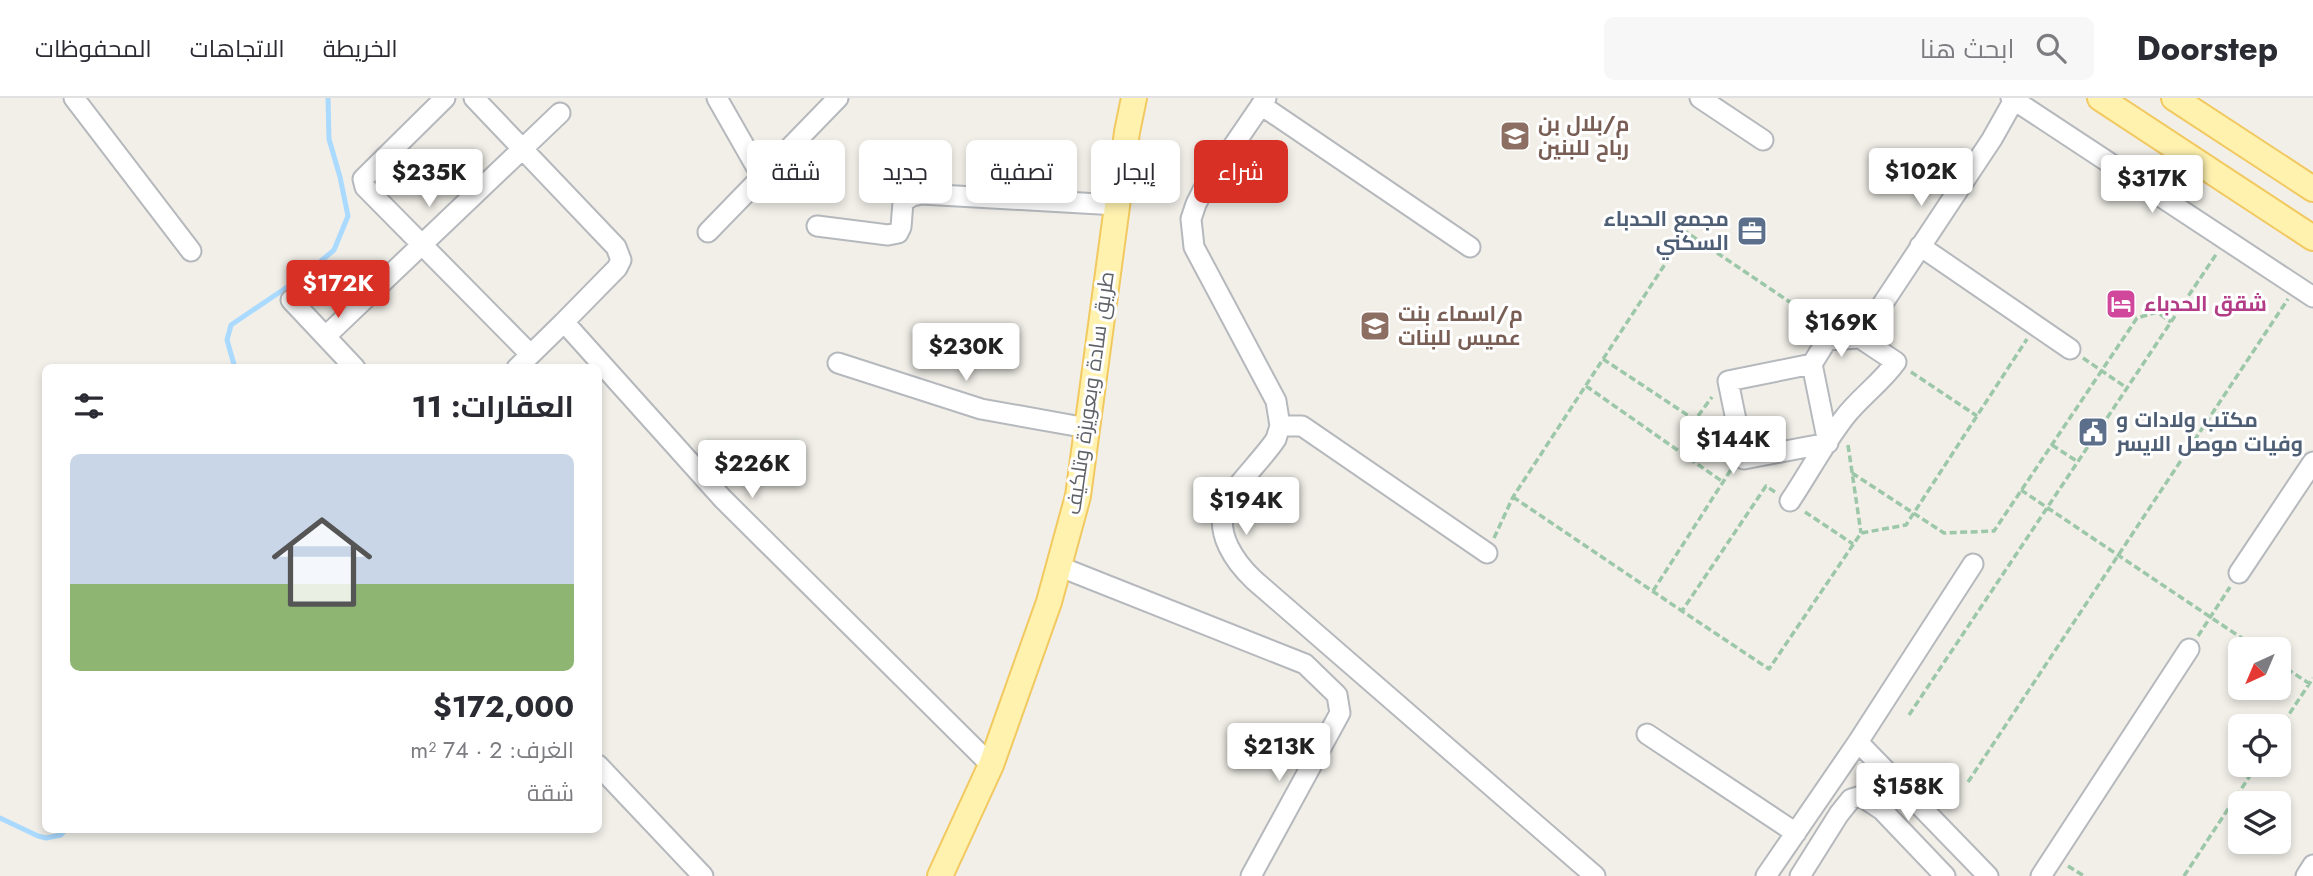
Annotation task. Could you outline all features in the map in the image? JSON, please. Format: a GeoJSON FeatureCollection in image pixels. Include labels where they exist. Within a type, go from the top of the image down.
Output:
{"type":"FeatureCollection","features":[{"type":"Feature","properties":{"kind":"main road","name":"طريق سادة وبعويزة وتلكيف"},"geometry":{"type":"LineString","coordinates":[[940,876],[991,765],[1049,602],[1078,496],[1134,98]]}},
{"type":"Feature","properties":{"kind":"main road"},"geometry":{"type":"LineString","coordinates":[[2099,98],[2313,238]]}},
{"type":"Feature","properties":{"kind":"main road"},"geometry":{"type":"LineString","coordinates":[[2174,98],[2313,189]]}},
{"type":"Feature","properties":{"kind":"main road"},"geometry":{"type":"LineString","coordinates":[[2194,160],[2186,150],[2185,137],[2188,131],[2197,123],[2210,122],[2216,125]]}},
{"type":"Feature","properties":{"kind":"street"},"geometry":{"type":"LineString","coordinates":[[74,98],[191,251]]}},
{"type":"Feature","properties":{"kind":"street"},"geometry":{"type":"LineString","coordinates":[[445,98],[363,179],[365,187],[422,244],[523,361],[617,268],[621,260],[616,247],[474,98]]}},
{"type":"Feature","properties":{"kind":"street"},"geometry":{"type":"LineString","coordinates":[[717,98],[747,151]]}},
{"type":"Feature","properties":{"kind":"street"},"geometry":{"type":"LineString","coordinates":[[798,140],[838,98]]}},
{"type":"Feature","properties":{"kind":"street"},"geometry":{"type":"LineString","coordinates":[[1700,98],[1763,141]]}},
{"type":"Feature","properties":{"kind":"street"},"geometry":{"type":"LineString","coordinates":[[1852,339],[1920,246],[1992,139],[2013,99],[2305,292]]}},
{"type":"Feature","properties":{"kind":"street"},"geometry":{"type":"LineString","coordinates":[[1470,247],[1264,102],[1196,204],[1191,219],[1194,247],[1270,388],[1280,414],[1280,426],[1270,449],[1225,507],[1225,536],[1229,551],[1240,566],[1595,876]]}},
{"type":"Feature","properties":{"kind":"street"},"geometry":{"type":"LineString","coordinates":[[326,336],[560,113]]}},
{"type":"Feature","properties":{"kind":"street"},"geometry":{"type":"LineString","coordinates":[[708,232],[747,192]]}},
{"type":"Feature","properties":{"kind":"street"},"geometry":{"type":"LineString","coordinates":[[817,226],[888,235],[898,233],[903,202],[922,194],[1117,205]]}},
{"type":"Feature","properties":{"kind":"street"},"geometry":{"type":"LineString","coordinates":[[1920,246],[2070,349]]}},
{"type":"Feature","properties":{"kind":"street"},"geometry":{"type":"LineString","coordinates":[[291,300],[351,364]]}},
{"type":"Feature","properties":{"kind":"street"},"geometry":{"type":"LineString","coordinates":[[564,322],[602,364]]}},
{"type":"Feature","properties":{"kind":"street"},"geometry":{"type":"LineString","coordinates":[[1790,501],[1828,443],[1844,417],[1883,379],[1896,362],[1852,339],[1827,340],[1812,364],[1828,443]]}},
{"type":"Feature","properties":{"kind":"street"},"geometry":{"type":"LineString","coordinates":[[838,363],[981,409],[1087,428]]}},
{"type":"Feature","properties":{"kind":"street"},"geometry":{"type":"LineString","coordinates":[[602,364],[723,499],[991,765]]}},
{"type":"Feature","properties":{"kind":"street"},"geometry":{"type":"LineString","coordinates":[[1812,364],[1728,381],[1742,451],[1744,459],[1828,443]]}},
{"type":"Feature","properties":{"kind":"street"},"geometry":{"type":"LineString","coordinates":[[1280,426],[1302,426],[1487,553]]}},
{"type":"Feature","properties":{"kind":"street"},"geometry":{"type":"LineString","coordinates":[[2239,573],[2313,462]]}},
{"type":"Feature","properties":{"kind":"street"},"geometry":{"type":"LineString","coordinates":[[1766,876],[1973,564]]}},
{"type":"Feature","properties":{"kind":"street"},"geometry":{"type":"LineString","coordinates":[[1058,566],[1305,664],[1338,695],[1339,713],[1251,876]]}},
{"type":"Feature","properties":{"kind":"street"},"geometry":{"type":"LineString","coordinates":[[2041,876],[2189,649]]}},
{"type":"Feature","properties":{"kind":"street"},"geometry":{"type":"LineString","coordinates":[[1647,734],[1796,833]]}},
{"type":"Feature","properties":{"kind":"street"},"geometry":{"type":"LineString","coordinates":[[1857,742],[1988,876]]}},
{"type":"Feature","properties":{"kind":"street"},"geometry":{"type":"LineString","coordinates":[[602,769],[703,876]]}},
{"type":"Feature","properties":{"kind":"street"},"geometry":{"type":"LineString","coordinates":[[1800,876],[1839,814],[1851,799],[1861,796],[1882,810],[1945,876]]}},
{"type":"Feature","properties":{"kind":"street"},"geometry":{"type":"LineString","coordinates":[[2306,876],[2313,865]]}},
{"type":"Feature","properties":{"kind":"path"},"geometry":{"type":"LineString","coordinates":[[1487,553],[1513,497],[1686,232],[1852,339]]}},
{"type":"Feature","properties":{"kind":"path"},"geometry":{"type":"LineString","coordinates":[[1909,715],[2226,240]]}},
{"type":"Feature","properties":{"kind":"path"},"geometry":{"type":"LineString","coordinates":[[1968,782],[2118,555],[2305,292]]}},
{"type":"Feature","properties":{"kind":"path"},"geometry":{"type":"LineString","coordinates":[[1852,473],[1944,533],[1994,531],[2137,318],[2157,312],[2171,322]]}},
{"type":"Feature","properties":{"kind":"path"},"geometry":{"type":"LineString","coordinates":[[1860,533],[1906,525],[2036,325]]}},
{"type":"Feature","properties":{"kind":"path"},"geometry":{"type":"LineString","coordinates":[[2070,349],[2127,388]]}},
{"type":"Feature","properties":{"kind":"path"},"geometry":{"type":"LineString","coordinates":[[1603,359],[1695,420],[1717,390],[1728,381]]}},
{"type":"Feature","properties":{"kind":"path"},"geometry":{"type":"LineString","coordinates":[[1896,362],[1977,416]]}},
{"type":"Feature","properties":{"kind":"path"},"geometry":{"type":"LineString","coordinates":[[1586,386],[1723,482]]}},
{"type":"Feature","properties":{"kind":"path"},"geometry":{"type":"LineString","coordinates":[[1513,497],[1769,669],[1860,533],[1844,417]]}},
{"type":"Feature","properties":{"kind":"path"},"geometry":{"type":"LineString","coordinates":[[2052,445],[2078,462]]}},
{"type":"Feature","properties":{"kind":"path"},"geometry":{"type":"LineString","coordinates":[[1653,591],[1742,451]]}},
{"type":"Feature","properties":{"kind":"path"},"geometry":{"type":"LineString","coordinates":[[1682,611],[1766,486],[1853,544]]}},
{"type":"Feature","properties":{"kind":"path"},"geometry":{"type":"LineString","coordinates":[[2021,490],[2240,637]]}},
{"type":"Feature","properties":{"kind":"path"},"geometry":{"type":"LineString","coordinates":[[2189,649],[2239,573]]}},
{"type":"Feature","properties":{"kind":"path"},"geometry":{"type":"LineString","coordinates":[[2291,672],[2311,685]]}},
{"type":"Feature","properties":{"kind":"path"},"geometry":{"type":"LineString","coordinates":[[2290,714],[2313,678]]}},
{"type":"Feature","properties":{"kind":"path"},"geometry":{"type":"LineString","coordinates":[[2184,876],[2248,777]]}},
{"type":"Feature","properties":{"kind":"waterway"},"geometry":{"type":"LineString","coordinates":[[234,364],[227,340],[231,325],[302,277],[334,250],[348,216],[329,139],[328,98]]}},
{"type":"Feature","properties":{"kind":"waterway"},"geometry":{"type":"LineString","coordinates":[[0,818],[46,838],[63,833]]}},
{"type":"Feature","properties":{"kind":"place","name":"م/بلال بن رباح للبنين"},"geometry":{"type":"Point","coordinates":[1515,136]}},
{"type":"Feature","properties":{"kind":"place","name":"مجمع الحدباء السكني"},"geometry":{"type":"Point","coordinates":[1752,231]}},
{"type":"Feature","properties":{"kind":"place","name":"شقق الحدباء"},"geometry":{"type":"Point","coordinates":[2121,304]}},
{"type":"Feature","properties":{"kind":"place","name":"م/اسماء بنت عميس للبنات"},"geometry":{"type":"Point","coordinates":[1375,326]}},
{"type":"Feature","properties":{"kind":"place","name":"مكتب ولادات و وفيات موصل الايسر"},"geometry":{"type":"Point","coordinates":[2093,432]}}]}
